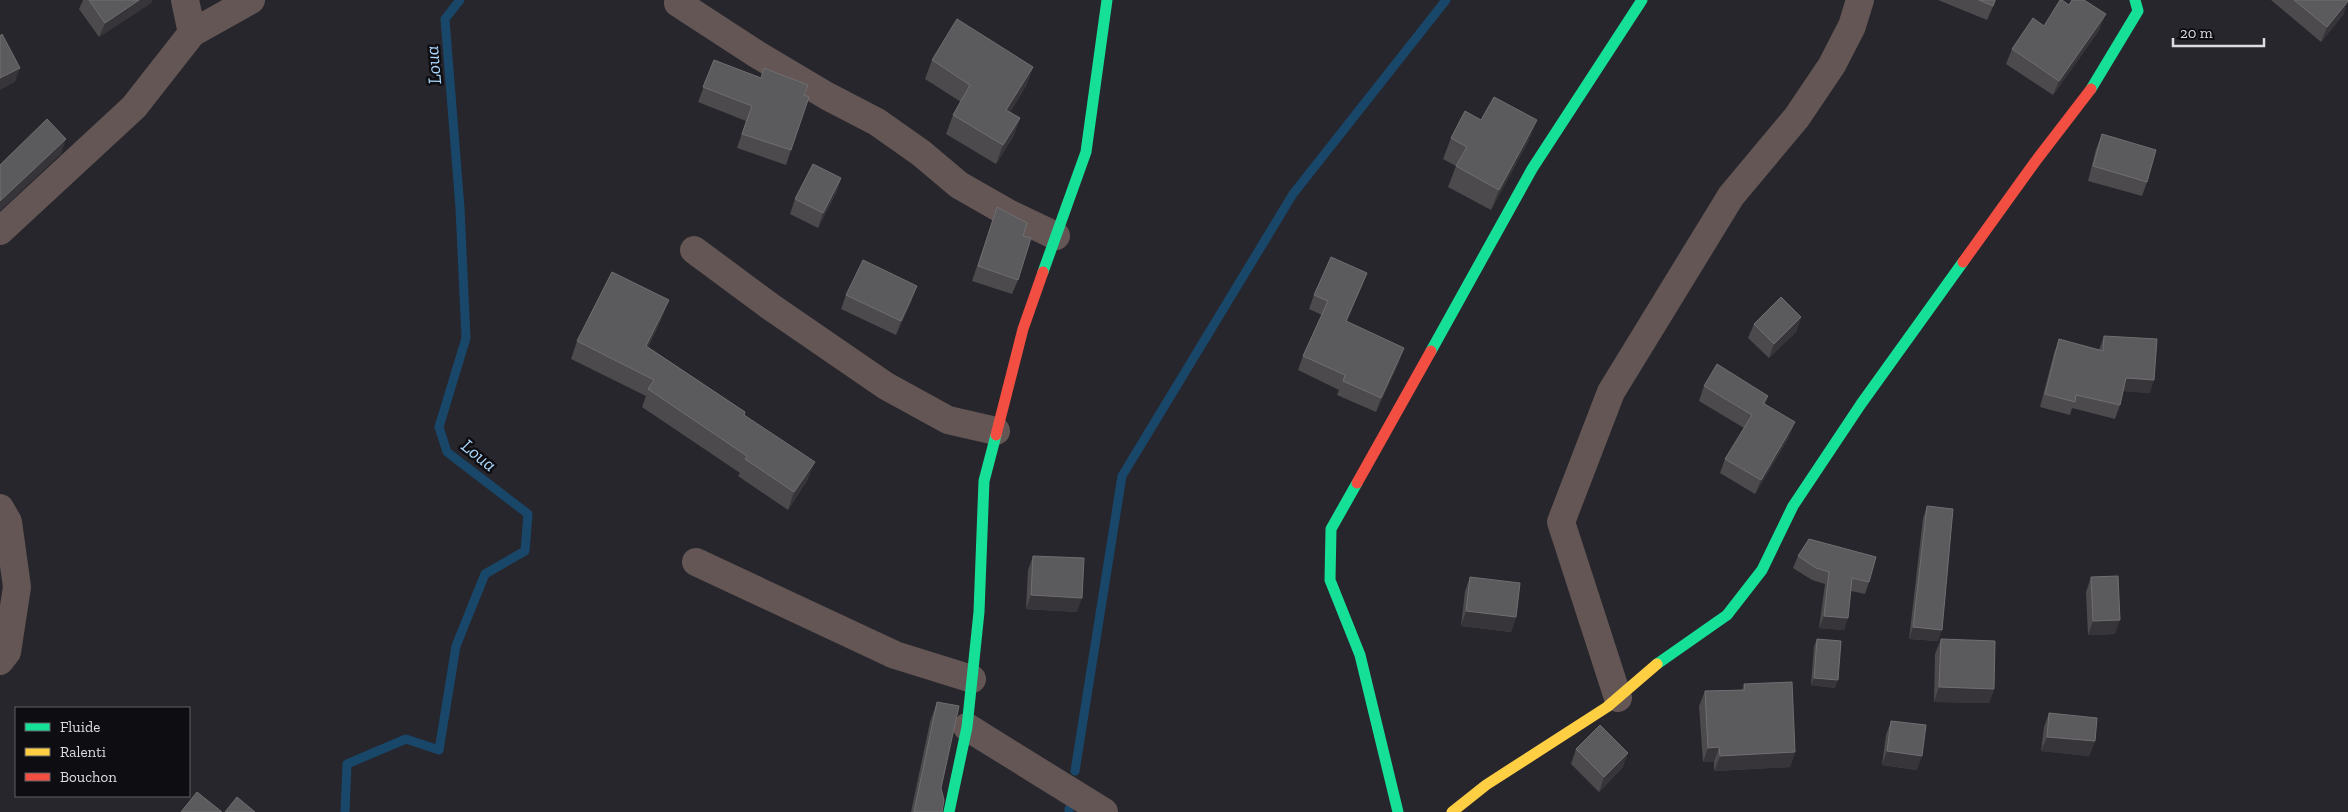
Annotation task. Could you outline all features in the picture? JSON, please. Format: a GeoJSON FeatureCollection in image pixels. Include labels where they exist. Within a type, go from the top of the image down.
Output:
{"type":"FeatureCollection","features":[{"type":"Feature","properties":{"kind":"street"},"geometry":{"type":"LineString","coordinates":[[185,0],[192,33]]}},
{"type":"Feature","properties":{"kind":"street"},"geometry":{"type":"LineString","coordinates":[[0,231],[134,107],[192,33],[250,0]]}},
{"type":"Feature","properties":{"kind":"street"},"geometry":{"type":"LineString","coordinates":[[949,812],[967,727],[979,612],[984,481],[1023,329],[1086,152],[1107,0]]}},
{"type":"Feature","properties":{"kind":"street"},"geometry":{"type":"LineString","coordinates":[[1398,812],[1360,655],[1330,580],[1331,529],[1532,169],[1642,0]]}},
{"type":"Feature","properties":{"kind":"street"},"geometry":{"type":"LineString","coordinates":[[1618,698],[1561,522],[1611,392],[1731,196],[1797,117],[1832,65],[1852,26],[1860,0]]}},
{"type":"Feature","properties":{"kind":"street"},"geometry":{"type":"LineString","coordinates":[[1452,812],[1486,785],[1607,707],[1663,658],[1727,615],[1762,570],[1793,506],[1861,404],[2035,162],[2093,87],[2138,11],[2135,0]]}},
{"type":"Feature","properties":{"kind":"street"},"geometry":{"type":"LineString","coordinates":[[678,3],[758,55],[827,96],[877,122],[960,184],[1008,213],[1056,236]]}},
{"type":"Feature","properties":{"kind":"street"},"geometry":{"type":"LineString","coordinates":[[694,250],[771,307],[886,386],[948,420],[996,431]]}},
{"type":"Feature","properties":{"kind":"street"},"geometry":{"type":"LineString","coordinates":[[0,508],[8,522],[17,587],[7,652],[0,661]]}},
{"type":"Feature","properties":{"kind":"street"},"geometry":{"type":"LineString","coordinates":[[696,562],[895,655],[972,679]]}},
{"type":"Feature","properties":{"kind":"street"},"geometry":{"type":"LineString","coordinates":[[967,727],[1104,812]]}},
{"type":"Feature","properties":{"kind":"building"},"geometry":{"type":"Polygon","coordinates":[[[89,0],[139,0],[105,23],[89,0]]]}},
{"type":"Feature","properties":{"kind":"building"},"geometry":{"type":"Polygon","coordinates":[[[1979,0],[1995,0],[1993,6],[1979,0]]]}},
{"type":"Feature","properties":{"kind":"building"},"geometry":{"type":"Polygon","coordinates":[[[2060,0],[2069,5],[2072,0],[2084,0],[2106,14],[2059,81],[2012,49],[2033,18],[2044,26],[2060,0]]]}},
{"type":"Feature","properties":{"kind":"building"},"geometry":{"type":"Polygon","coordinates":[[[2294,0],[2348,0],[2348,1],[2327,27],[2294,0]]]}},
{"type":"Feature","properties":{"kind":"building"},"geometry":{"type":"Polygon","coordinates":[[[957,19],[1033,67],[1006,110],[1020,118],[1003,145],[953,115],[970,85],[932,60],[957,19]]]}},
{"type":"Feature","properties":{"kind":"building"},"geometry":{"type":"Polygon","coordinates":[[[2,34],[20,68],[0,78],[0,36],[2,34]]]}},
{"type":"Feature","properties":{"kind":"building"},"geometry":{"type":"Polygon","coordinates":[[[714,60],[761,78],[764,68],[808,85],[804,95],[809,97],[791,150],[742,134],[752,106],[703,87],[714,60]]]}},
{"type":"Feature","properties":{"kind":"building"},"geometry":{"type":"Polygon","coordinates":[[[1494,97],[1537,120],[1499,190],[1456,166],[1467,147],[1451,138],[1465,111],[1481,120],[1494,97]]]}},
{"type":"Feature","properties":{"kind":"building"},"geometry":{"type":"Polygon","coordinates":[[[47,119],[66,139],[0,201],[0,165],[47,119]]]}},
{"type":"Feature","properties":{"kind":"building"},"geometry":{"type":"Polygon","coordinates":[[[2102,134],[2156,150],[2147,182],[2093,166],[2102,134]]]}},
{"type":"Feature","properties":{"kind":"building"},"geometry":{"type":"Polygon","coordinates":[[[813,164],[841,178],[823,213],[795,199],[813,164]]]}},
{"type":"Feature","properties":{"kind":"building"},"geometry":{"type":"Polygon","coordinates":[[[997,207],[1027,223],[1023,236],[1031,238],[1018,280],[978,266],[997,207]]]}},
{"type":"Feature","properties":{"kind":"building"},"geometry":{"type":"Polygon","coordinates":[[[1331,257],[1367,273],[1346,321],[1404,348],[1381,398],[1343,381],[1345,375],[1303,356],[1328,301],[1314,295],[1331,257]]]}},
{"type":"Feature","properties":{"kind":"building"},"geometry":{"type":"Polygon","coordinates":[[[863,260],[917,286],[901,321],[846,295],[863,260]]]}},
{"type":"Feature","properties":{"kind":"building"},"geometry":{"type":"Polygon","coordinates":[[[612,272],[669,300],[646,346],[745,412],[744,415],[815,462],[794,492],[745,459],[747,456],[648,389],[654,380],[577,341],[612,272]]]}},
{"type":"Feature","properties":{"kind":"building"},"geometry":{"type":"Polygon","coordinates":[[[1781,297],[1801,317],[1774,344],[1754,324],[1781,297]]]}},
{"type":"Feature","properties":{"kind":"building"},"geometry":{"type":"Polygon","coordinates":[[[2104,336],[2157,339],[2154,380],[2126,378],[2120,405],[2076,395],[2075,402],[2045,394],[2059,339],[2103,351],[2104,336]]]}},
{"type":"Feature","properties":{"kind":"building"},"geometry":{"type":"Polygon","coordinates":[[[1717,364],[1768,396],[1763,403],[1795,422],[1761,480],[1725,459],[1752,415],[1704,386],[1717,364]]]}},
{"type":"Feature","properties":{"kind":"building"},"geometry":{"type":"Polygon","coordinates":[[[1927,506],[1953,509],[1942,630],[1913,627],[1927,506]]]}},
{"type":"Feature","properties":{"kind":"building"},"geometry":{"type":"Polygon","coordinates":[[[1809,539],[1876,557],[1869,582],[1852,578],[1848,618],[1824,616],[1829,572],[1816,568],[1798,556],[1809,539]]]}},
{"type":"Feature","properties":{"kind":"building"},"geometry":{"type":"Polygon","coordinates":[[[1033,556],[1084,558],[1082,598],[1031,595],[1033,556]]]}},
{"type":"Feature","properties":{"kind":"building"},"geometry":{"type":"Polygon","coordinates":[[[2118,576],[2120,620],[2093,621],[2091,577],[2118,576]]]}},
{"type":"Feature","properties":{"kind":"building"},"geometry":{"type":"Polygon","coordinates":[[[1470,577],[1520,583],[1516,617],[1466,611],[1470,577]]]}},
{"type":"Feature","properties":{"kind":"building"},"geometry":{"type":"Polygon","coordinates":[[[1817,639],[1841,641],[1838,680],[1814,678],[1817,639]]]}},
{"type":"Feature","properties":{"kind":"building"},"geometry":{"type":"Polygon","coordinates":[[[1941,639],[1995,641],[1994,689],[1939,687],[1941,639]]]}},
{"type":"Feature","properties":{"kind":"building"},"geometry":{"type":"Polygon","coordinates":[[[1792,682],[1795,752],[1720,756],[1719,747],[1708,748],[1705,691],[1745,690],[1744,684],[1792,682]]]}},
{"type":"Feature","properties":{"kind":"building"},"geometry":{"type":"Polygon","coordinates":[[[937,702],[959,706],[941,788],[944,800],[942,812],[914,812],[937,702]]]}},
{"type":"Feature","properties":{"kind":"building"},"geometry":{"type":"Polygon","coordinates":[[[2049,713],[2097,718],[2095,741],[2047,737],[2049,713]]]}},
{"type":"Feature","properties":{"kind":"building"},"geometry":{"type":"Polygon","coordinates":[[[1891,721],[1926,725],[1922,756],[1887,751],[1891,721]]]}},
{"type":"Feature","properties":{"kind":"building"},"geometry":{"type":"Polygon","coordinates":[[[1600,725],[1628,753],[1604,777],[1576,749],[1600,725]]]}},
{"type":"Feature","properties":{"kind":"building"},"geometry":{"type":"Polygon","coordinates":[[[197,792],[222,812],[181,812],[197,792]]]}},
{"type":"Feature","properties":{"kind":"building"},"geometry":{"type":"Polygon","coordinates":[[[237,797],[255,812],[225,812],[237,797]]]}},
{"type":"Feature","properties":{"kind":"waterway","name":"Loua"},"geometry":{"type":"LineString","coordinates":[[345,812],[347,764],[406,739],[439,750],[456,646],[485,574],[525,551],[528,514],[447,452],[439,427],[466,338],[460,208],[445,19],[460,0]]}},
{"type":"Feature","properties":{"kind":"waterway"},"geometry":{"type":"LineString","coordinates":[[1075,771],[1122,476],[1293,194],[1446,0]]}},
{"type":"Feature","properties":{"kind":"traffic: fast"},"geometry":{"type":"LineString","coordinates":[[1043,272],[1086,152],[1107,0]]}},
{"type":"Feature","properties":{"kind":"traffic: fast"},"geometry":{"type":"LineString","coordinates":[[1431,351],[1532,169],[1642,0]]}},
{"type":"Feature","properties":{"kind":"traffic: fast"},"geometry":{"type":"LineString","coordinates":[[2091,89],[2138,11],[2135,0]]}},
{"type":"Feature","properties":{"kind":"traffic: fast"},"geometry":{"type":"LineString","coordinates":[[1657,664],[1727,615],[1762,570],[1793,506],[1861,404],[1963,262]]}},
{"type":"Feature","properties":{"kind":"traffic: fast"},"geometry":{"type":"LineString","coordinates":[[949,812],[967,727],[979,612],[984,481],[996,435]]}},
{"type":"Feature","properties":{"kind":"traffic: fast"},"geometry":{"type":"LineString","coordinates":[[1357,483],[1331,529],[1330,580],[1360,655],[1398,812]]}},
{"type":"Feature","properties":{"kind":"traffic: slow"},"geometry":{"type":"LineString","coordinates":[[1452,812],[1486,785],[1607,707],[1657,664]]}},
{"type":"Feature","properties":{"kind":"traffic: jam"},"geometry":{"type":"LineString","coordinates":[[1963,262],[2035,162],[2091,89]]}},
{"type":"Feature","properties":{"kind":"traffic: jam"},"geometry":{"type":"LineString","coordinates":[[996,435],[1023,329],[1043,272]]}},
{"type":"Feature","properties":{"kind":"traffic: jam"},"geometry":{"type":"LineString","coordinates":[[1357,483],[1431,351]]}}]}
